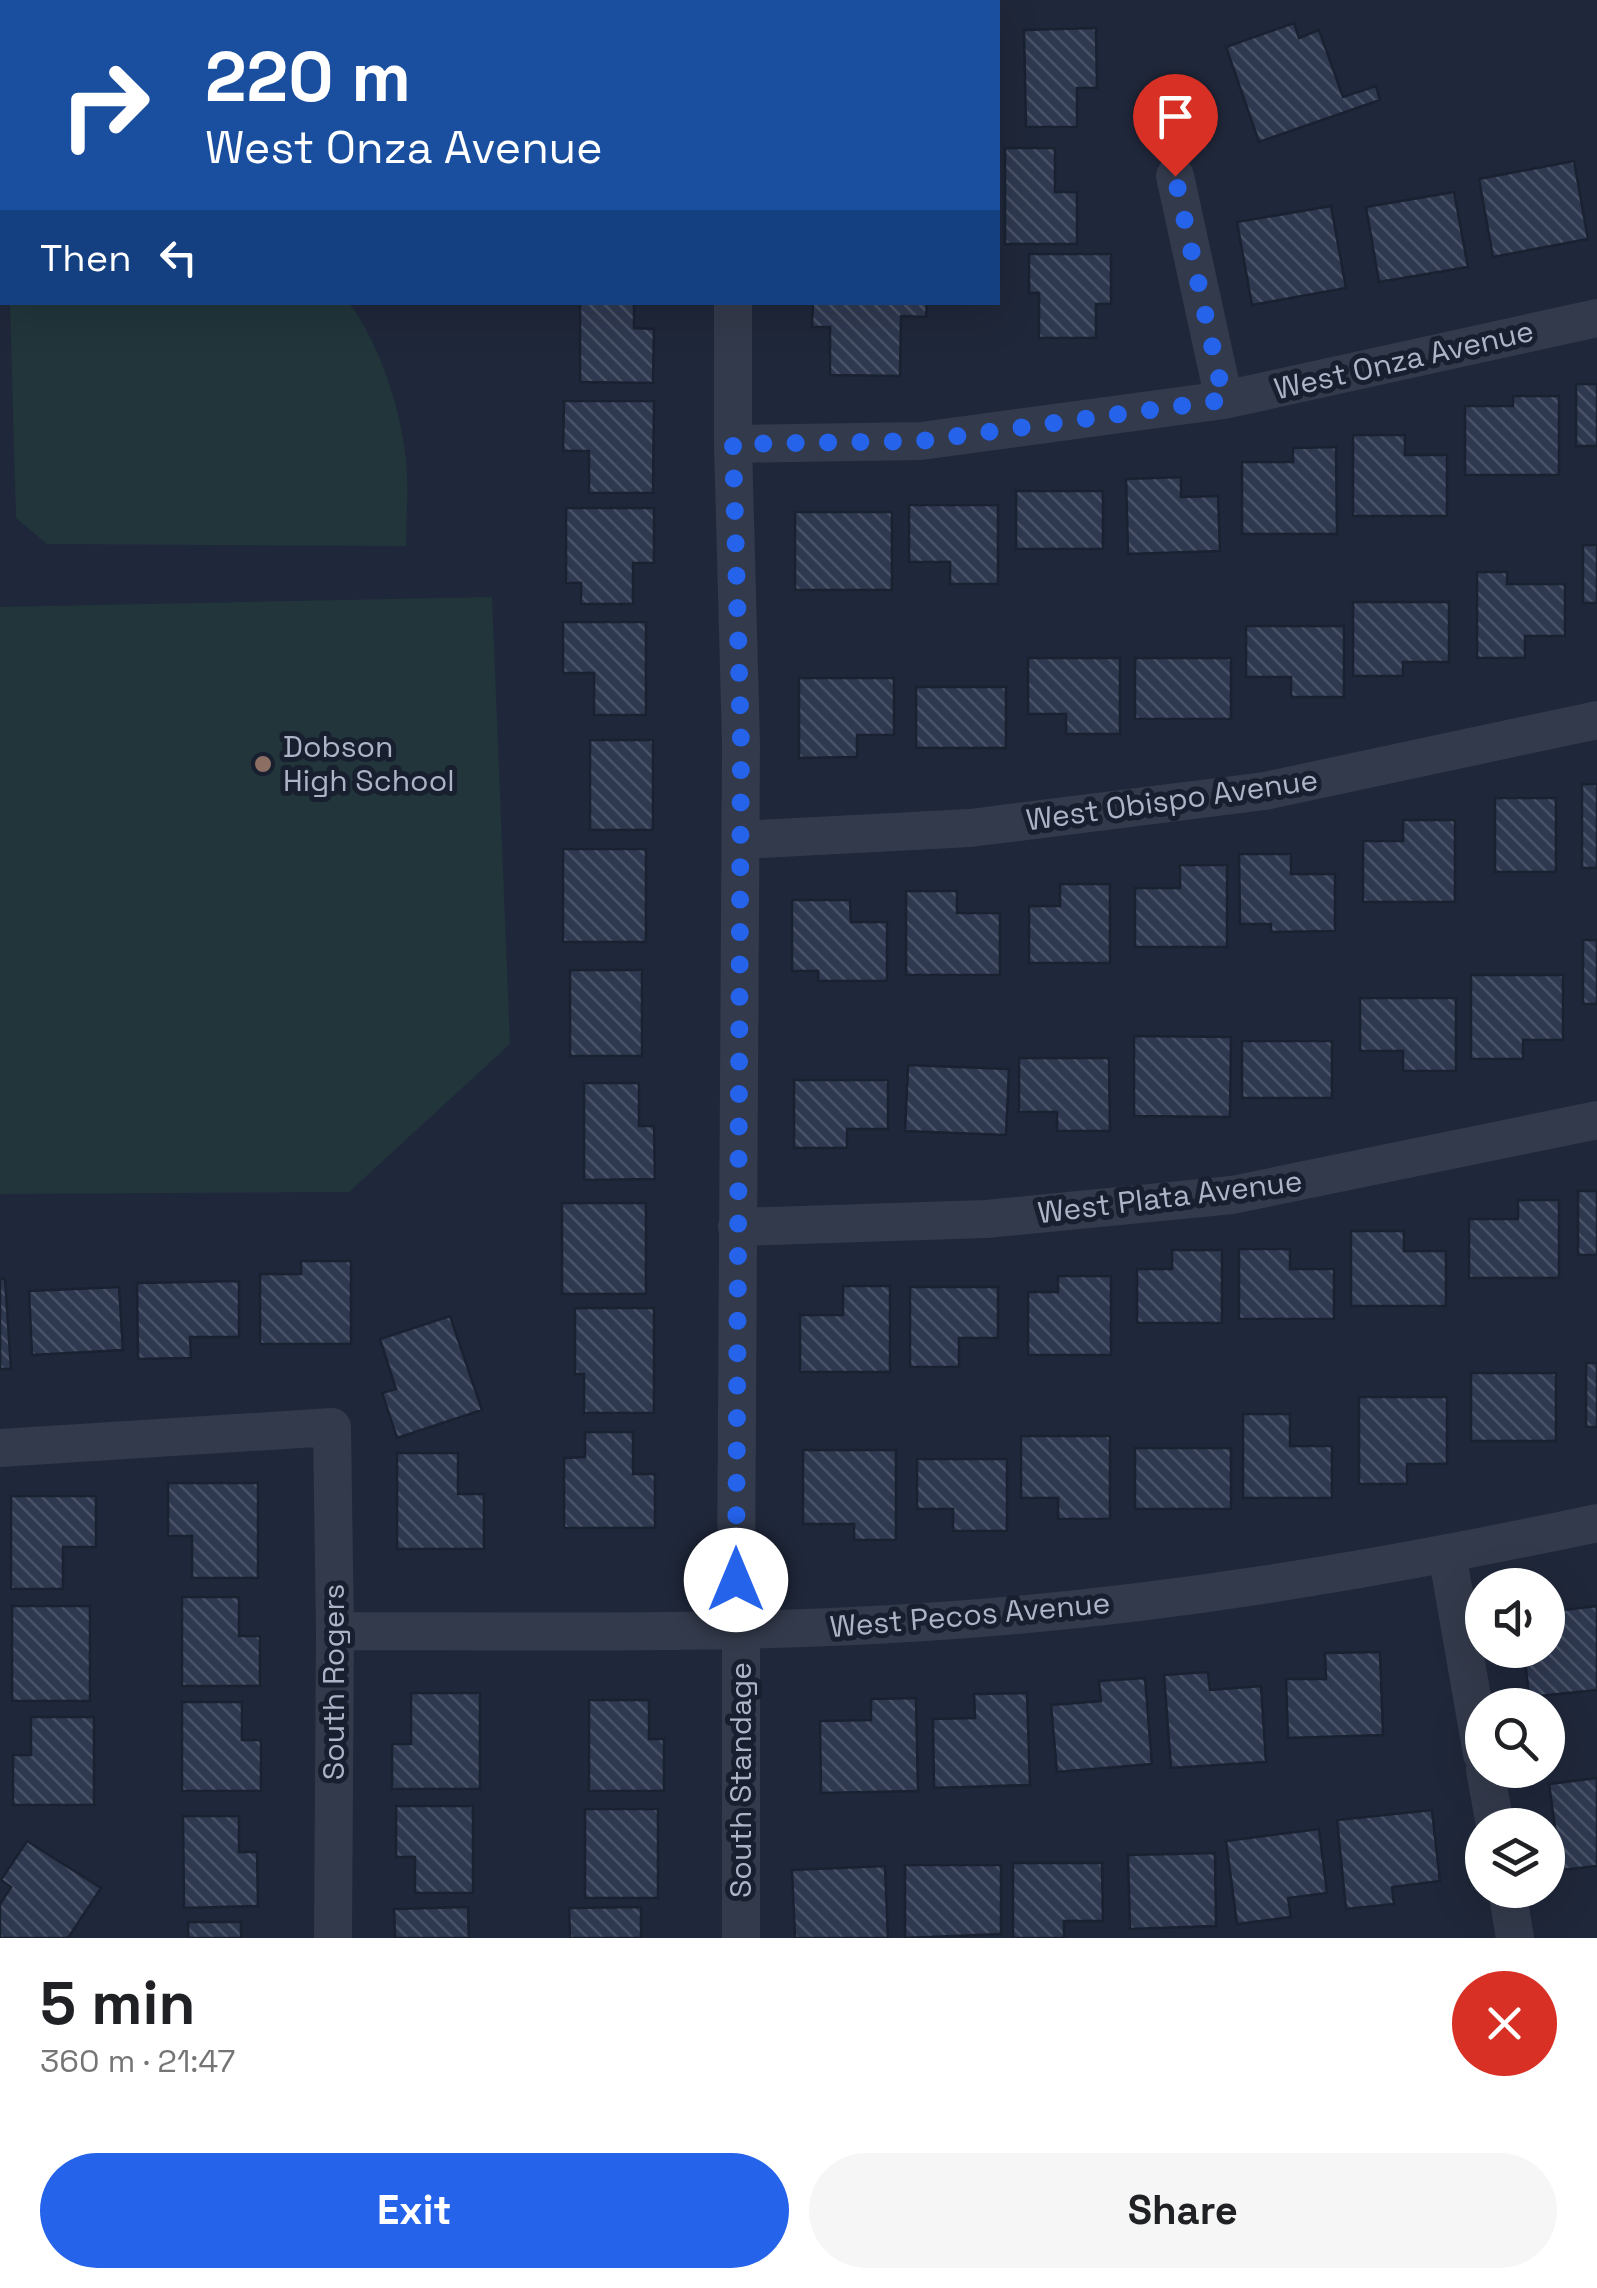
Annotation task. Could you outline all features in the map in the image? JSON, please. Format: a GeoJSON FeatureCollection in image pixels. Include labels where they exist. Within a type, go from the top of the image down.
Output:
{"type":"FeatureCollection","features":[{"type":"Feature","properties":{"kind":"street"},"geometry":{"type":"LineString","coordinates":[[1175,176],[1224,400]]}},
{"type":"Feature","properties":{"kind":"street","name":"South Standage"},"geometry":{"type":"LineString","coordinates":[[733,305],[741,840],[736,1227],[741,1938]]}},
{"type":"Feature","properties":{"kind":"street","name":"West Onza Avenue"},"geometry":{"type":"LineString","coordinates":[[733,444],[921,441],[1224,400],[1597,318]]}},
{"type":"Feature","properties":{"kind":"street","name":"West Obispo Avenue"},"geometry":{"type":"LineString","coordinates":[[741,840],[970,828],[1265,791],[1597,720]]}},
{"type":"Feature","properties":{"kind":"street","name":"West Plata Avenue"},"geometry":{"type":"LineString","coordinates":[[736,1227],[986,1219],[1232,1195],[1597,1120]]}},
{"type":"Feature","properties":{"kind":"street","name":"South Rogers"},"geometry":{"type":"LineString","coordinates":[[0,1448],[332,1427],[334,1938]]}},
{"type":"Feature","properties":{"kind":"street","name":"West Pecos Avenue"},"geometry":{"type":"LineString","coordinates":[[335,1631],[741,1631],[927,1622],[1210,1593],[1597,1523]]}},
{"type":"Feature","properties":{"kind":"street"},"geometry":{"type":"LineString","coordinates":[[1447,1553],[1471,1688]]}},
{"type":"Feature","properties":{"kind":"street"},"geometry":{"type":"LineString","coordinates":[[1509,1908],[1515,1938]]}},
{"type":"Feature","properties":{"kind":"shaded area"},"geometry":{"type":"Polygon","coordinates":[[[10,305],[350,305],[370,337],[387,378],[404,442],[406,546],[47,544],[16,518],[10,305]]]}},
{"type":"Feature","properties":{"kind":"shaded area"},"geometry":{"type":"Polygon","coordinates":[[[492,597],[510,1044],[349,1192],[0,1194],[0,607],[492,597]]]}},
{"type":"Feature","properties":{"kind":"building"},"geometry":{"type":"Polygon","coordinates":[[[1294,23],[1299,38],[1319,30],[1343,97],[1376,86],[1380,100],[1259,142],[1226,47],[1294,23]]]}},
{"type":"Feature","properties":{"kind":"building"},"geometry":{"type":"Polygon","coordinates":[[[1096,28],[1097,88],[1077,88],[1077,127],[1026,127],[1024,30],[1096,28]]]}},
{"type":"Feature","properties":{"kind":"building"},"geometry":{"type":"Polygon","coordinates":[[[1005,148],[1055,148],[1055,192],[1077,192],[1077,244],[1005,244],[1005,148]]]}},
{"type":"Feature","properties":{"kind":"building"},"geometry":{"type":"Polygon","coordinates":[[[1574,161],[1588,239],[1493,257],[1479,179],[1574,161]]]}},
{"type":"Feature","properties":{"kind":"building"},"geometry":{"type":"Polygon","coordinates":[[[1454,192],[1468,267],[1379,282],[1366,207],[1454,192]]]}},
{"type":"Feature","properties":{"kind":"building"},"geometry":{"type":"Polygon","coordinates":[[[1331,206],[1346,288],[1252,305],[1237,222],[1331,206]]]}},
{"type":"Feature","properties":{"kind":"building"},"geometry":{"type":"Polygon","coordinates":[[[1029,254],[1111,254],[1111,304],[1096,304],[1096,338],[1039,338],[1039,293],[1029,293],[1029,254]]]}},
{"type":"Feature","properties":{"kind":"building"},"geometry":{"type":"Polygon","coordinates":[[[580,305],[634,305],[634,328],[654,329],[653,383],[580,382],[580,305]]]}},
{"type":"Feature","properties":{"kind":"building"},"geometry":{"type":"Polygon","coordinates":[[[813,305],[927,305],[926,317],[901,316],[900,376],[830,375],[830,327],[812,327],[813,305]]]}},
{"type":"Feature","properties":{"kind":"building"},"geometry":{"type":"Polygon","coordinates":[[[1576,384],[1597,384],[1597,446],[1576,446],[1576,384]]]}},
{"type":"Feature","properties":{"kind":"building"},"geometry":{"type":"Polygon","coordinates":[[[1513,396],[1559,396],[1559,475],[1465,475],[1465,406],[1513,406],[1513,396]]]}},
{"type":"Feature","properties":{"kind":"building"},"geometry":{"type":"Polygon","coordinates":[[[564,401],[654,401],[653,493],[589,493],[589,451],[563,451],[564,401]]]}},
{"type":"Feature","properties":{"kind":"building"},"geometry":{"type":"Polygon","coordinates":[[[1353,435],[1405,435],[1405,455],[1447,455],[1447,516],[1353,516],[1353,435]]]}},
{"type":"Feature","properties":{"kind":"building"},"geometry":{"type":"Polygon","coordinates":[[[1336,447],[1337,534],[1242,534],[1242,462],[1293,462],[1293,448],[1336,447]]]}},
{"type":"Feature","properties":{"kind":"building"},"geometry":{"type":"Polygon","coordinates":[[[1181,477],[1181,497],[1218,496],[1220,551],[1128,554],[1126,479],[1181,477]]]}},
{"type":"Feature","properties":{"kind":"building"},"geometry":{"type":"Polygon","coordinates":[[[1016,491],[1103,491],[1103,549],[1016,549],[1016,491]]]}},
{"type":"Feature","properties":{"kind":"building"},"geometry":{"type":"Polygon","coordinates":[[[909,505],[998,505],[998,584],[950,584],[950,562],[909,562],[909,505]]]}},
{"type":"Feature","properties":{"kind":"building"},"geometry":{"type":"Polygon","coordinates":[[[566,508],[654,508],[654,563],[633,563],[633,604],[581,604],[581,583],[566,583],[566,508]]]}},
{"type":"Feature","properties":{"kind":"building"},"geometry":{"type":"Polygon","coordinates":[[[795,512],[892,512],[892,590],[795,590],[795,512]]]}},
{"type":"Feature","properties":{"kind":"building"},"geometry":{"type":"Polygon","coordinates":[[[1583,545],[1597,545],[1597,603],[1583,603],[1583,545]]]}},
{"type":"Feature","properties":{"kind":"building"},"geometry":{"type":"Polygon","coordinates":[[[1477,572],[1507,572],[1507,584],[1565,584],[1565,636],[1525,636],[1525,658],[1477,658],[1477,572]]]}},
{"type":"Feature","properties":{"kind":"building"},"geometry":{"type":"Polygon","coordinates":[[[1353,602],[1449,602],[1449,662],[1403,662],[1403,676],[1353,676],[1353,602]]]}},
{"type":"Feature","properties":{"kind":"building"},"geometry":{"type":"Polygon","coordinates":[[[563,622],[646,622],[646,715],[594,715],[594,673],[563,673],[563,622]]]}},
{"type":"Feature","properties":{"kind":"building"},"geometry":{"type":"Polygon","coordinates":[[[1246,626],[1344,626],[1344,697],[1291,697],[1291,677],[1246,677],[1246,626]]]}},
{"type":"Feature","properties":{"kind":"building"},"geometry":{"type":"Polygon","coordinates":[[[1028,658],[1120,658],[1120,734],[1066,734],[1066,714],[1028,714],[1028,658]]]}},
{"type":"Feature","properties":{"kind":"building"},"geometry":{"type":"Polygon","coordinates":[[[1135,658],[1231,658],[1231,719],[1135,719],[1135,658]]]}},
{"type":"Feature","properties":{"kind":"building"},"geometry":{"type":"Polygon","coordinates":[[[799,678],[894,678],[894,735],[857,735],[857,757],[799,758],[799,678]]]}},
{"type":"Feature","properties":{"kind":"building"},"geometry":{"type":"Polygon","coordinates":[[[916,687],[1006,687],[1006,748],[916,748],[916,687]]]}},
{"type":"Feature","properties":{"kind":"building"},"geometry":{"type":"Polygon","coordinates":[[[590,740],[653,740],[653,830],[590,830],[590,740]]]}},
{"type":"Feature","properties":{"kind":"building"},"geometry":{"type":"Polygon","coordinates":[[[1582,784],[1597,784],[1597,868],[1582,868],[1582,784]]]}},
{"type":"Feature","properties":{"kind":"building"},"geometry":{"type":"Polygon","coordinates":[[[1495,798],[1556,798],[1556,872],[1495,872],[1495,798]]]}},
{"type":"Feature","properties":{"kind":"building"},"geometry":{"type":"Polygon","coordinates":[[[1403,820],[1455,820],[1455,902],[1363,902],[1363,841],[1403,841],[1403,820]]]}},
{"type":"Feature","properties":{"kind":"building"},"geometry":{"type":"Polygon","coordinates":[[[563,849],[646,849],[646,942],[563,942],[563,849]]]}},
{"type":"Feature","properties":{"kind":"building"},"geometry":{"type":"Polygon","coordinates":[[[1239,854],[1291,854],[1291,874],[1335,874],[1335,931],[1271,932],[1271,924],[1240,924],[1239,854]]]}},
{"type":"Feature","properties":{"kind":"building"},"geometry":{"type":"Polygon","coordinates":[[[1180,865],[1227,865],[1227,947],[1135,947],[1135,888],[1180,888],[1180,865]]]}},
{"type":"Feature","properties":{"kind":"building"},"geometry":{"type":"Polygon","coordinates":[[[1060,884],[1110,884],[1110,963],[1029,963],[1029,906],[1060,906],[1060,884]]]}},
{"type":"Feature","properties":{"kind":"building"},"geometry":{"type":"Polygon","coordinates":[[[906,891],[957,891],[957,913],[1000,913],[1000,975],[906,975],[906,891]]]}},
{"type":"Feature","properties":{"kind":"building"},"geometry":{"type":"Polygon","coordinates":[[[792,900],[850,900],[851,922],[887,922],[887,981],[818,981],[818,971],[792,971],[792,900]]]}},
{"type":"Feature","properties":{"kind":"building"},"geometry":{"type":"Polygon","coordinates":[[[1583,940],[1597,940],[1597,1004],[1583,1004],[1583,940]]]}},
{"type":"Feature","properties":{"kind":"building"},"geometry":{"type":"Polygon","coordinates":[[[570,970],[642,970],[642,1056],[570,1056],[570,970]]]}},
{"type":"Feature","properties":{"kind":"building"},"geometry":{"type":"Polygon","coordinates":[[[1471,975],[1563,975],[1563,1040],[1523,1040],[1523,1059],[1471,1059],[1471,975]]]}},
{"type":"Feature","properties":{"kind":"building"},"geometry":{"type":"Polygon","coordinates":[[[1360,998],[1456,998],[1456,1071],[1403,1071],[1403,1051],[1360,1051],[1360,998]]]}},
{"type":"Feature","properties":{"kind":"building"},"geometry":{"type":"Polygon","coordinates":[[[1134,1036],[1231,1037],[1230,1117],[1134,1116],[1134,1036]]]}},
{"type":"Feature","properties":{"kind":"building"},"geometry":{"type":"Polygon","coordinates":[[[1242,1041],[1332,1041],[1332,1098],[1242,1098],[1242,1041]]]}},
{"type":"Feature","properties":{"kind":"building"},"geometry":{"type":"Polygon","coordinates":[[[1019,1058],[1109,1058],[1110,1131],[1057,1131],[1057,1112],[1019,1112],[1019,1058]]]}},
{"type":"Feature","properties":{"kind":"building"},"geometry":{"type":"Polygon","coordinates":[[[908,1065],[1009,1069],[1006,1135],[905,1131],[908,1065]]]}},
{"type":"Feature","properties":{"kind":"building"},"geometry":{"type":"Polygon","coordinates":[[[794,1080],[888,1080],[888,1129],[847,1129],[847,1148],[794,1148],[794,1080]]]}},
{"type":"Feature","properties":{"kind":"building"},"geometry":{"type":"Polygon","coordinates":[[[584,1083],[639,1083],[639,1126],[654,1126],[655,1179],[584,1180],[584,1083]]]}},
{"type":"Feature","properties":{"kind":"building"},"geometry":{"type":"Polygon","coordinates":[[[1578,1191],[1597,1191],[1597,1255],[1578,1255],[1578,1191]]]}},
{"type":"Feature","properties":{"kind":"building"},"geometry":{"type":"Polygon","coordinates":[[[1518,1200],[1559,1200],[1559,1278],[1469,1278],[1469,1219],[1518,1219],[1518,1200]]]}},
{"type":"Feature","properties":{"kind":"building"},"geometry":{"type":"Polygon","coordinates":[[[562,1203],[646,1203],[646,1294],[562,1294],[562,1203]]]}},
{"type":"Feature","properties":{"kind":"building"},"geometry":{"type":"Polygon","coordinates":[[[1351,1231],[1404,1231],[1404,1251],[1446,1251],[1446,1306],[1351,1306],[1351,1231]]]}},
{"type":"Feature","properties":{"kind":"building"},"geometry":{"type":"Polygon","coordinates":[[[1239,1249],[1290,1249],[1290,1269],[1334,1269],[1334,1319],[1239,1319],[1239,1249]]]}},
{"type":"Feature","properties":{"kind":"building"},"geometry":{"type":"Polygon","coordinates":[[[1172,1250],[1222,1250],[1222,1323],[1137,1323],[1137,1269],[1172,1269],[1172,1250]]]}},
{"type":"Feature","properties":{"kind":"building"},"geometry":{"type":"Polygon","coordinates":[[[301,1261],[351,1261],[351,1344],[260,1344],[260,1274],[301,1274],[301,1261]]]}},
{"type":"Feature","properties":{"kind":"building"},"geometry":{"type":"Polygon","coordinates":[[[1058,1276],[1111,1276],[1111,1355],[1028,1355],[1028,1292],[1058,1292],[1058,1276]]]}},
{"type":"Feature","properties":{"kind":"building"},"geometry":{"type":"Polygon","coordinates":[[[0,1279],[5,1279],[11,1369],[0,1369],[0,1279]]]}},
{"type":"Feature","properties":{"kind":"building"},"geometry":{"type":"Polygon","coordinates":[[[239,1281],[239,1337],[190,1337],[191,1358],[138,1359],[137,1283],[239,1281]]]}},
{"type":"Feature","properties":{"kind":"building"},"geometry":{"type":"Polygon","coordinates":[[[843,1286],[890,1286],[890,1372],[800,1372],[800,1315],[843,1315],[843,1286]]]}},
{"type":"Feature","properties":{"kind":"building"},"geometry":{"type":"Polygon","coordinates":[[[119,1287],[123,1350],[32,1355],[29,1291],[119,1287]]]}},
{"type":"Feature","properties":{"kind":"building"},"geometry":{"type":"Polygon","coordinates":[[[910,1287],[998,1287],[998,1338],[959,1338],[959,1367],[910,1367],[910,1287]]]}},
{"type":"Feature","properties":{"kind":"building"},"geometry":{"type":"Polygon","coordinates":[[[575,1308],[654,1308],[654,1413],[584,1413],[584,1374],[575,1374],[575,1308]]]}},
{"type":"Feature","properties":{"kind":"building"},"geometry":{"type":"Polygon","coordinates":[[[450,1316],[482,1410],[397,1438],[382,1393],[396,1389],[380,1339],[450,1316]]]}},
{"type":"Feature","properties":{"kind":"building"},"geometry":{"type":"Polygon","coordinates":[[[1586,1363],[1597,1363],[1597,1427],[1586,1427],[1586,1363]]]}},
{"type":"Feature","properties":{"kind":"building"},"geometry":{"type":"Polygon","coordinates":[[[1471,1373],[1556,1373],[1556,1441],[1471,1441],[1471,1373]]]}},
{"type":"Feature","properties":{"kind":"building"},"geometry":{"type":"Polygon","coordinates":[[[1359,1397],[1447,1397],[1447,1464],[1407,1464],[1407,1484],[1359,1484],[1359,1397]]]}},
{"type":"Feature","properties":{"kind":"building"},"geometry":{"type":"Polygon","coordinates":[[[1243,1414],[1290,1414],[1290,1446],[1332,1446],[1332,1498],[1243,1498],[1243,1414]]]}},
{"type":"Feature","properties":{"kind":"building"},"geometry":{"type":"Polygon","coordinates":[[[585,1432],[633,1432],[633,1474],[655,1474],[655,1528],[564,1528],[564,1458],[585,1457],[585,1432]]]}},
{"type":"Feature","properties":{"kind":"building"},"geometry":{"type":"Polygon","coordinates":[[[1021,1436],[1110,1436],[1110,1519],[1058,1519],[1058,1498],[1021,1498],[1021,1436]]]}},
{"type":"Feature","properties":{"kind":"building"},"geometry":{"type":"Polygon","coordinates":[[[1135,1448],[1231,1448],[1231,1509],[1135,1509],[1135,1448]]]}},
{"type":"Feature","properties":{"kind":"building"},"geometry":{"type":"Polygon","coordinates":[[[803,1450],[896,1450],[896,1540],[854,1540],[854,1524],[803,1524],[803,1450]]]}},
{"type":"Feature","properties":{"kind":"building"},"geometry":{"type":"Polygon","coordinates":[[[397,1453],[458,1453],[458,1494],[484,1494],[484,1549],[397,1549],[397,1453]]]}},
{"type":"Feature","properties":{"kind":"building"},"geometry":{"type":"Polygon","coordinates":[[[917,1459],[1007,1459],[1007,1531],[953,1531],[953,1509],[917,1509],[917,1459]]]}},
{"type":"Feature","properties":{"kind":"building"},"geometry":{"type":"Polygon","coordinates":[[[168,1483],[258,1483],[258,1578],[192,1578],[192,1536],[168,1536],[168,1483]]]}},
{"type":"Feature","properties":{"kind":"building"},"geometry":{"type":"Polygon","coordinates":[[[11,1496],[96,1496],[96,1547],[63,1547],[63,1589],[11,1589],[11,1496]]]}},
{"type":"Feature","properties":{"kind":"building"},"geometry":{"type":"Polygon","coordinates":[[[182,1597],[239,1597],[239,1636],[260,1636],[260,1686],[182,1686],[182,1597]]]}},
{"type":"Feature","properties":{"kind":"building"},"geometry":{"type":"Polygon","coordinates":[[[12,1606],[90,1606],[90,1701],[12,1701],[12,1606]]]}},
{"type":"Feature","properties":{"kind":"building"},"geometry":{"type":"Polygon","coordinates":[[[1597,1606],[1597,1690],[1565,1693],[1565,1688],[1528,1688],[1526,1668],[1565,1668],[1565,1610],[1597,1606]]]}},
{"type":"Feature","properties":{"kind":"building"},"geometry":{"type":"Polygon","coordinates":[[[1380,1652],[1383,1735],[1288,1738],[1286,1679],[1326,1679],[1325,1653],[1380,1652]]]}},
{"type":"Feature","properties":{"kind":"building"},"geometry":{"type":"Polygon","coordinates":[[[1208,1672],[1210,1690],[1261,1686],[1266,1762],[1171,1768],[1164,1675],[1208,1672]]]}},
{"type":"Feature","properties":{"kind":"building"},"geometry":{"type":"Polygon","coordinates":[[[1145,1678],[1152,1764],[1057,1772],[1051,1705],[1101,1701],[1099,1681],[1145,1678]]]}},
{"type":"Feature","properties":{"kind":"building"},"geometry":{"type":"Polygon","coordinates":[[[411,1693],[480,1693],[480,1789],[392,1789],[392,1744],[411,1744],[411,1693]]]}},
{"type":"Feature","properties":{"kind":"building"},"geometry":{"type":"Polygon","coordinates":[[[1027,1693],[1030,1785],[934,1788],[933,1719],[975,1718],[974,1694],[1027,1693]]]}},
{"type":"Feature","properties":{"kind":"building"},"geometry":{"type":"Polygon","coordinates":[[[916,1698],[918,1791],[821,1793],[820,1721],[871,1720],[871,1699],[916,1698]]]}},
{"type":"Feature","properties":{"kind":"building"},"geometry":{"type":"Polygon","coordinates":[[[589,1700],[649,1700],[649,1739],[664,1739],[664,1791],[589,1791],[589,1700]]]}},
{"type":"Feature","properties":{"kind":"building"},"geometry":{"type":"Polygon","coordinates":[[[182,1702],[242,1702],[242,1740],[261,1740],[261,1791],[182,1791],[182,1702]]]}},
{"type":"Feature","properties":{"kind":"building"},"geometry":{"type":"Polygon","coordinates":[[[31,1717],[94,1717],[94,1805],[13,1805],[13,1755],[31,1755],[31,1717]]]}},
{"type":"Feature","properties":{"kind":"building"},"geometry":{"type":"Polygon","coordinates":[[[1597,1778],[1597,1866],[1565,1870],[1565,1808],[1552,1808],[1550,1788],[1565,1788],[1565,1782],[1597,1778]]]}},
{"type":"Feature","properties":{"kind":"building"},"geometry":{"type":"Polygon","coordinates":[[[396,1806],[473,1806],[473,1893],[415,1893],[415,1857],[396,1857],[396,1806]]]}},
{"type":"Feature","properties":{"kind":"building"},"geometry":{"type":"Polygon","coordinates":[[[585,1809],[658,1809],[658,1898],[585,1898],[585,1809]]]}},
{"type":"Feature","properties":{"kind":"building"},"geometry":{"type":"Polygon","coordinates":[[[1432,1810],[1440,1881],[1392,1887],[1394,1904],[1346,1909],[1337,1820],[1432,1810]]]}},
{"type":"Feature","properties":{"kind":"building"},"geometry":{"type":"Polygon","coordinates":[[[183,1816],[239,1816],[239,1852],[257,1852],[258,1906],[184,1908],[183,1816]]]}},
{"type":"Feature","properties":{"kind":"building"},"geometry":{"type":"Polygon","coordinates":[[[1319,1829],[1327,1893],[1288,1898],[1291,1917],[1237,1924],[1226,1841],[1319,1829]]]}},
{"type":"Feature","properties":{"kind":"building"},"geometry":{"type":"Polygon","coordinates":[[[27,1841],[101,1888],[68,1938],[0,1938],[0,1904],[11,1887],[1,1880],[27,1841]]]}},
{"type":"Feature","properties":{"kind":"building"},"geometry":{"type":"Polygon","coordinates":[[[1215,1853],[1216,1926],[1130,1929],[1128,1855],[1215,1853]]]}},
{"type":"Feature","properties":{"kind":"building"},"geometry":{"type":"Polygon","coordinates":[[[1013,1863],[1102,1863],[1103,1921],[1064,1921],[1064,1938],[1013,1938],[1013,1863]]]}},
{"type":"Feature","properties":{"kind":"building"},"geometry":{"type":"Polygon","coordinates":[[[905,1865],[1001,1865],[1001,1934],[905,1938],[905,1865]]]}},
{"type":"Feature","properties":{"kind":"building"},"geometry":{"type":"Polygon","coordinates":[[[885,1866],[888,1938],[795,1938],[792,1870],[885,1866]]]}},
{"type":"Feature","properties":{"kind":"building"},"geometry":{"type":"Polygon","coordinates":[[[468,1907],[469,1938],[395,1938],[394,1909],[468,1907]]]}},
{"type":"Feature","properties":{"kind":"building"},"geometry":{"type":"Polygon","coordinates":[[[641,1907],[641,1938],[570,1938],[569,1908],[641,1907]]]}},
{"type":"Feature","properties":{"kind":"building"},"geometry":{"type":"Polygon","coordinates":[[[188,1922],[241,1922],[241,1938],[188,1938],[188,1922]]]}},
{"type":"Feature","properties":{"kind":"place","name":"Dobson High School"},"geometry":{"type":"Point","coordinates":[263,764]}},
{"type":"Feature","properties":{"kind":"route"},"geometry":{"type":"LineString","coordinates":[[736,1580],[741,744],[733,444],[921,441],[1224,400],[1175,176]]}}]}
